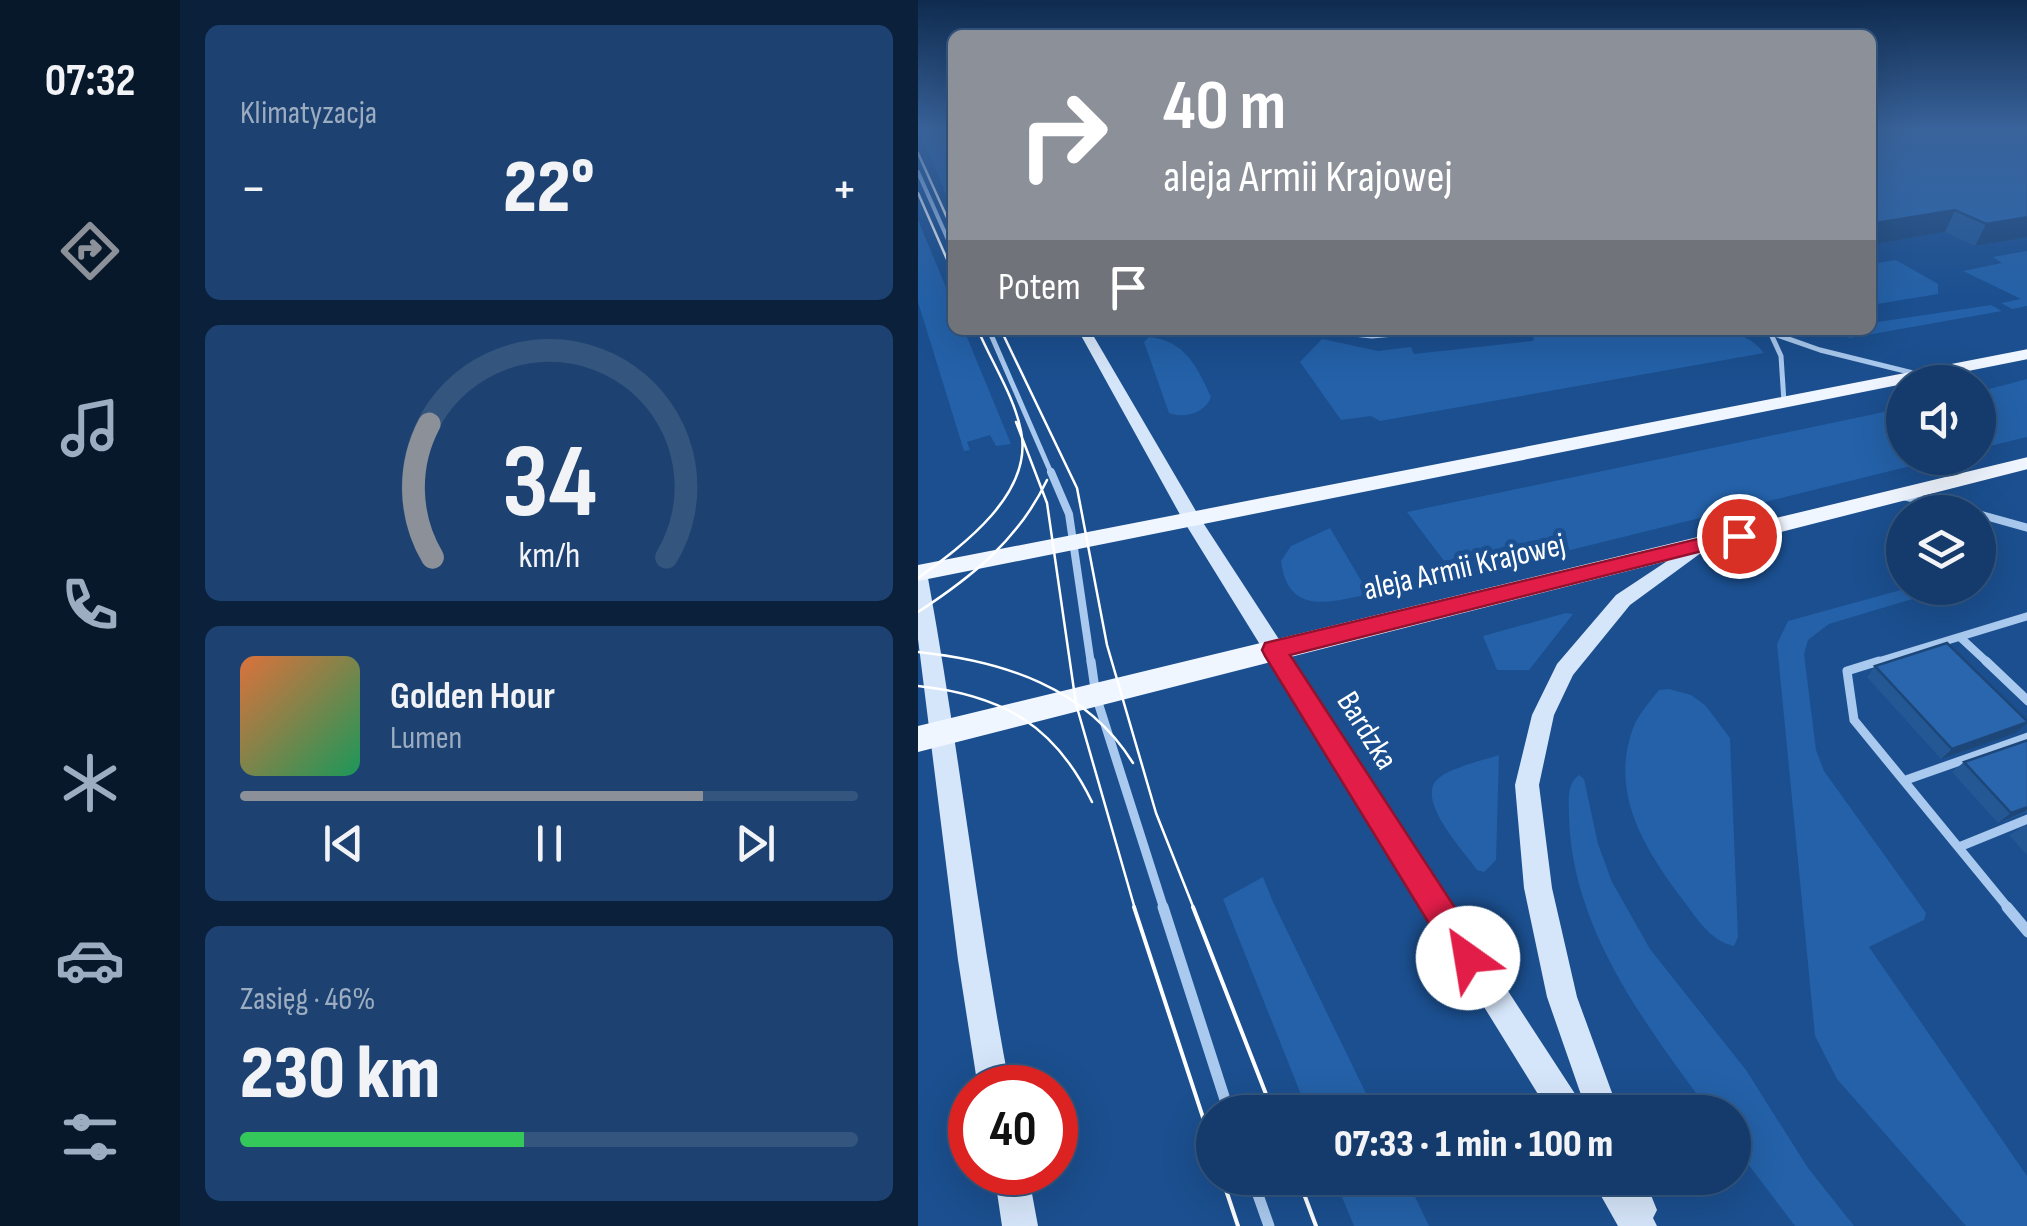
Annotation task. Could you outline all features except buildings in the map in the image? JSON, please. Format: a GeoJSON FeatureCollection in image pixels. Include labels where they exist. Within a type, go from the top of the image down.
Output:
{"type":"FeatureCollection","features":[{"type":"Feature","properties":{"kind":"main road"},"geometry":{"type":"LineString","coordinates":[[1972,365],[2028,354]]}},
{"type":"Feature","properties":{"kind":"main road"},"geometry":{"type":"LineString","coordinates":[[918,576],[1886,382]]}},
{"type":"Feature","properties":{"kind":"main road","name":"aleja Armii Krajowej"},"geometry":{"type":"LineString","coordinates":[[1899,495],[2028,464]]}},
{"type":"Feature","properties":{"kind":"main road","name":"aleja Armii Krajowej"},"geometry":{"type":"LineString","coordinates":[[932,735],[1886,498]]}},
{"type":"Feature","properties":{"kind":"street","name":"Bardzka"},"geometry":{"type":"LineString","coordinates":[[1087,335],[1192,520],[1556,1095]]}},
{"type":"Feature","properties":{"kind":"street"},"geometry":{"type":"LineString","coordinates":[[1598,1095],[1562,997],[1538,888],[1526,785],[1543,715],[1565,670],[1624,600],[1698,546]]}},
{"type":"Feature","properties":{"kind":"street"},"geometry":{"type":"LineString","coordinates":[[918,576],[932,735],[990,1065]]}},
{"type":"Feature","properties":{"kind":"street"},"geometry":{"type":"LineString","coordinates":[[1015,1195],[1020,1226]]}},
{"type":"Feature","properties":{"kind":"street"},"geometry":{"type":"LineString","coordinates":[[1620,1195],[1642,1226]]}},
{"type":"Feature","properties":{"kind":"street"},"geometry":{"type":"LineString","coordinates":[[1632,1195],[1642,1226]]}},
{"type":"Feature","properties":{"kind":"lane"},"geometry":{"type":"LineString","coordinates":[[924,186],[948,239]]}},
{"type":"Feature","properties":{"kind":"lane"},"geometry":{"type":"LineString","coordinates":[[991,335],[1069,514],[1096,696],[1224,1095]]}},
{"type":"Feature","properties":{"kind":"lane"},"geometry":{"type":"LineString","coordinates":[[1769,335],[1781,356],[1784,402]]}},
{"type":"Feature","properties":{"kind":"lane"},"geometry":{"type":"LineString","coordinates":[[1779,335],[1886,366]]}},
{"type":"Feature","properties":{"kind":"lane"},"geometry":{"type":"LineString","coordinates":[[1996,519],[2028,528]]}},
{"type":"Feature","properties":{"kind":"lane"},"geometry":{"type":"LineString","coordinates":[[2028,616],[1847,671],[1854,720],[2023,918],[2028,932]]}},
{"type":"Feature","properties":{"kind":"lane"},"geometry":{"type":"LineString","coordinates":[[1962,638],[2028,701]]}},
{"type":"Feature","properties":{"kind":"lane"},"geometry":{"type":"LineString","coordinates":[[1906,780],[2028,737]]}},
{"type":"Feature","properties":{"kind":"lane"},"geometry":{"type":"LineString","coordinates":[[1959,847],[2028,819]]}},
{"type":"Feature","properties":{"kind":"lane"},"geometry":{"type":"LineString","coordinates":[[1258,1195],[1268,1226]]}},
{"type":"Feature","properties":{"kind":"shaded area"},"geometry":{"type":"Polygon","coordinates":[[[918,220],[948,292],[948,335],[966,335],[1011,444],[996,446],[990,435],[967,442],[970,450],[964,451],[918,302],[918,220]]]}},
{"type":"Feature","properties":{"kind":"shaded area"},"geometry":{"type":"Polygon","coordinates":[[[2027,251],[2027,306],[2012,309],[2001,303],[2021,299],[1963,271],[2002,263],[1993,257],[2027,251]]]}},
{"type":"Feature","properties":{"kind":"shaded area"},"geometry":{"type":"Polygon","coordinates":[[[1896,260],[1938,284],[1938,294],[1876,304],[1876,263],[1896,260]]]}},
{"type":"Feature","properties":{"kind":"shaded area"},"geometry":{"type":"Polygon","coordinates":[[[1991,305],[2002,311],[1876,333],[1876,322],[1991,305]]]}},
{"type":"Feature","properties":{"kind":"shaded area"},"geometry":{"type":"Polygon","coordinates":[[[1739,335],[1764,353],[1380,421],[1371,416],[1341,420],[1300,362],[1322,339],[1378,351],[1411,347],[1414,354],[1533,341],[1534,337],[1739,335]]]}},
{"type":"Feature","properties":{"kind":"shaded area"},"geometry":{"type":"Polygon","coordinates":[[[1149,337],[1172,344],[1189,357],[1211,397],[1199,411],[1169,413],[1144,342],[1149,337]]]}},
{"type":"Feature","properties":{"kind":"shaded area"},"geometry":{"type":"Polygon","coordinates":[[[2027,379],[2027,437],[1996,445],[1996,387],[2027,379]]]}},
{"type":"Feature","properties":{"kind":"shaded area"},"geometry":{"type":"Polygon","coordinates":[[[1886,412],[1886,472],[1457,578],[1407,512],[1886,412]]]}},
{"type":"Feature","properties":{"kind":"shaded area"},"geometry":{"type":"Polygon","coordinates":[[[1330,528],[1369,594],[1325,602],[1301,598],[1292,590],[1281,561],[1291,546],[1330,528]]]}},
{"type":"Feature","properties":{"kind":"shaded area"},"geometry":{"type":"Polygon","coordinates":[[[1886,594],[1886,605],[1892,605],[1829,624],[1808,640],[1804,654],[1816,750],[1824,771],[1926,913],[1924,920],[1869,947],[2027,1176],[2027,1226],[1966,1226],[1837,1079],[1815,1036],[1777,644],[1788,621],[1886,594]]]}},
{"type":"Feature","properties":{"kind":"shaded area"},"geometry":{"type":"Polygon","coordinates":[[[1573,614],[1529,670],[1497,670],[1483,636],[1573,614]]]}},
{"type":"Feature","properties":{"kind":"shaded area"},"geometry":{"type":"Polygon","coordinates":[[[1659,690],[1691,695],[1705,705],[1730,738],[1738,937],[1734,946],[1705,928],[1669,881],[1644,841],[1628,798],[1625,775],[1633,728],[1659,690]]]}},
{"type":"Feature","properties":{"kind":"shaded area"},"geometry":{"type":"Polygon","coordinates":[[[1499,755],[1496,860],[1484,872],[1477,870],[1443,824],[1432,797],[1433,786],[1453,770],[1499,755]]]}},
{"type":"Feature","properties":{"kind":"shaded area"},"geometry":{"type":"Polygon","coordinates":[[[1579,775],[1584,779],[1598,844],[1612,882],[1650,949],[1746,1070],[1808,1168],[1854,1226],[1795,1226],[1751,1168],[1751,1095],[1698,1095],[1638,1010],[1598,937],[1583,899],[1573,859],[1569,817],[1570,788],[1579,775]]]}},
{"type":"Feature","properties":{"kind":"shaded area"},"geometry":{"type":"Polygon","coordinates":[[[1263,877],[1367,1095],[1301,1095],[1223,899],[1263,877]]]}},
{"type":"Feature","properties":{"kind":"shaded area"},"geometry":{"type":"Polygon","coordinates":[[[1341,1195],[1414,1195],[1429,1226],[1354,1226],[1341,1195]]]}},
{"type":"Feature","properties":{"kind":"tram line"},"geometry":{"type":"LineString","coordinates":[[933,186],[948,220]]}},
{"type":"Feature","properties":{"kind":"tram line"},"geometry":{"type":"LineString","coordinates":[[918,193],[948,262]]}},
{"type":"Feature","properties":{"kind":"tram line"},"geometry":{"type":"LineString","coordinates":[[980,335],[1013,405],[1021,436]]}},
{"type":"Feature","properties":{"kind":"tram line"},"geometry":{"type":"LineString","coordinates":[[1003,335],[1077,488],[1107,645],[1156,813],[1194,909]]}},
{"type":"Feature","properties":{"kind":"tram line"},"geometry":{"type":"LineString","coordinates":[[1016,422],[1021,436]]}},
{"type":"Feature","properties":{"kind":"tram line"},"geometry":{"type":"LineString","coordinates":[[918,578],[973,534],[1006,497],[1017,476],[1021,436]]}},
{"type":"Feature","properties":{"kind":"tram line"},"geometry":{"type":"LineString","coordinates":[[1021,436],[1042,490]]}},
{"type":"Feature","properties":{"kind":"tram line"},"geometry":{"type":"LineString","coordinates":[[1042,490],[1047,480]]}},
{"type":"Feature","properties":{"kind":"tram line"},"geometry":{"type":"LineString","coordinates":[[918,612],[992,555],[1023,521],[1042,490]]}},
{"type":"Feature","properties":{"kind":"tram line"},"geometry":{"type":"LineString","coordinates":[[1042,490],[1076,703]]}},
{"type":"Feature","properties":{"kind":"tram line"},"geometry":{"type":"LineString","coordinates":[[918,652],[1011,671],[1040,682],[1076,703]]}},
{"type":"Feature","properties":{"kind":"tram line"},"geometry":{"type":"LineString","coordinates":[[918,686],[975,697],[1023,719],[1061,753],[1092,802]]}},
{"type":"Feature","properties":{"kind":"tram line"},"geometry":{"type":"LineString","coordinates":[[1076,703],[1114,737],[1133,763]]}},
{"type":"Feature","properties":{"kind":"tram line"},"geometry":{"type":"LineString","coordinates":[[1076,703],[1135,909]]}},
{"type":"Feature","properties":{"kind":"tram line"},"geometry":{"type":"LineString","coordinates":[[1134,907],[1196,1096]]}},
{"type":"Feature","properties":{"kind":"tram line"},"geometry":{"type":"LineString","coordinates":[[1193,907],[1266,1095]]}},
{"type":"Feature","properties":{"kind":"tram line"},"geometry":{"type":"LineString","coordinates":[[1228,1195],[1238,1226]]}},
{"type":"Feature","properties":{"kind":"tram line"},"geometry":{"type":"LineString","coordinates":[[1304,1195],[1316,1226]]}},
{"type":"Feature","properties":{"kind":"route"},"geometry":{"type":"LineString","coordinates":[[1468,958],[1274,650],[1739,536]]}}]}
